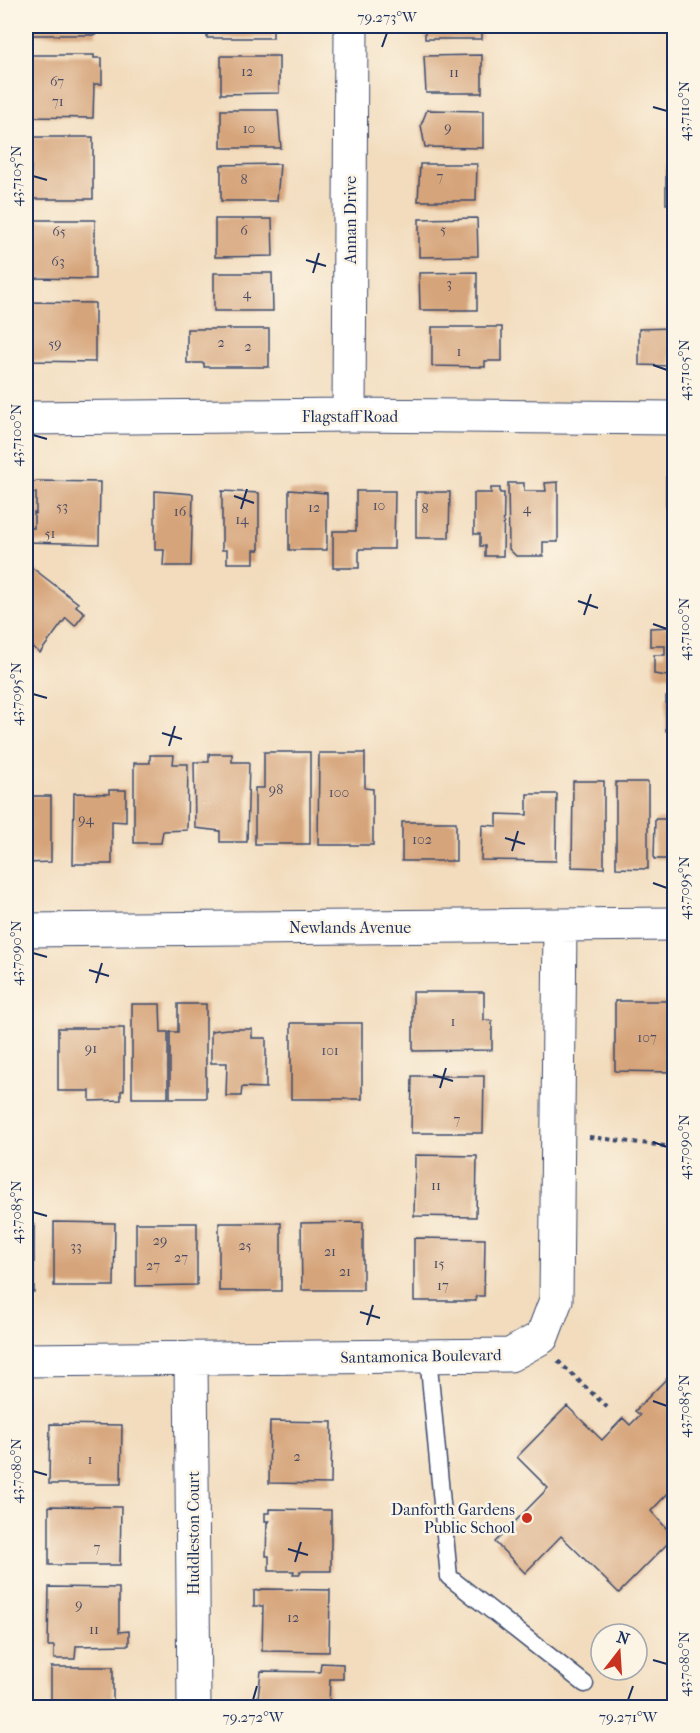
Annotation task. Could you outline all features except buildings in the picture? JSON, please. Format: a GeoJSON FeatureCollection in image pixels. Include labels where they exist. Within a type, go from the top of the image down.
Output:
{"type":"FeatureCollection","features":[{"type":"Feature","properties":{"kind":"street","name":"Annan Drive"},"geometry":{"type":"LineString","coordinates":[[349,415],[351,26]]}},
{"type":"Feature","properties":{"kind":"street","name":"Flagstaff Road"},"geometry":{"type":"LineString","coordinates":[[26,418],[349,415],[675,417]]}},
{"type":"Feature","properties":{"kind":"street","name":"Newlands Avenue"},"geometry":{"type":"LineString","coordinates":[[26,930],[675,924]]}},
{"type":"Feature","properties":{"kind":"street"},"geometry":{"type":"LineString","coordinates":[[536,1341],[542,1337],[556,1300],[560,926]]}},
{"type":"Feature","properties":{"kind":"street","name":"Santamonica Boulevard"},"geometry":{"type":"LineString","coordinates":[[26,1360],[510,1355],[536,1341]]}},
{"type":"Feature","properties":{"kind":"street","name":"Huddleston Court"},"geometry":{"type":"LineString","coordinates":[[191,1359],[194,1707]]}},
{"type":"Feature","properties":{"kind":"lane"},"geometry":{"type":"LineString","coordinates":[[428,1356],[449,1576],[585,1684]]}},
{"type":"Feature","properties":{"kind":"path"},"geometry":{"type":"LineString","coordinates":[[557,1137],[592,1137],[675,1147]]}},
{"type":"Feature","properties":{"kind":"path"},"geometry":{"type":"LineString","coordinates":[[536,1341],[610,1410]]}},
{"type":"Feature","properties":{"kind":"place","name":"Danforth Gardens Public School"},"geometry":{"type":"Point","coordinates":[527,1518]}}]}
